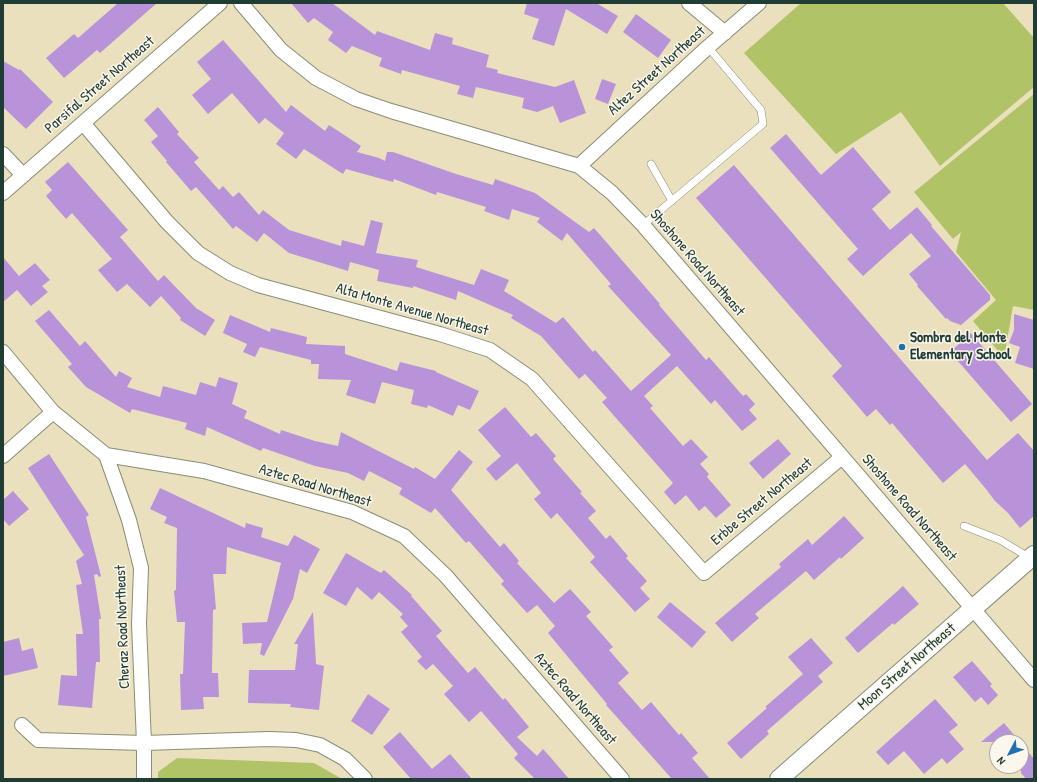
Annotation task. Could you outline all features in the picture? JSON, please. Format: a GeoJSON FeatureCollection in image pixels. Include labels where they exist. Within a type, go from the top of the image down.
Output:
{"type":"FeatureCollection","features":[{"type":"Feature","properties":{"kind":"street","name":"Parsifal Street Northeast"},"geometry":{"type":"LineString","coordinates":[[3,193],[220,3]]}},
{"type":"Feature","properties":{"kind":"street","name":"Shoshone Road Northeast"},"geometry":{"type":"LineString","coordinates":[[241,3],[281,50],[316,78],[356,99],[391,112],[579,166],[612,193],[644,225],[1034,680]]}},
{"type":"Feature","properties":{"kind":"street"},"geometry":{"type":"LineString","coordinates":[[688,3],[724,33]]}},
{"type":"Feature","properties":{"kind":"street","name":"Altez Street Northeast"},"geometry":{"type":"LineString","coordinates":[[579,166],[708,47],[759,3]]}},
{"type":"Feature","properties":{"kind":"street","name":"Alta Monte Avenue Northeast"},"geometry":{"type":"LineString","coordinates":[[83,123],[167,222],[198,252],[230,274],[258,285],[440,334],[490,350],[532,379],[704,573]]}},
{"type":"Feature","properties":{"kind":"street"},"geometry":{"type":"LineString","coordinates":[[3,154],[23,175]]}},
{"type":"Feature","properties":{"kind":"street","name":"Aztec Road Northeast"},"geometry":{"type":"LineString","coordinates":[[3,352],[53,412],[106,455],[204,471],[352,512],[404,536],[446,576],[622,779]]}},
{"type":"Feature","properties":{"kind":"street"},"geometry":{"type":"LineString","coordinates":[[3,456],[53,412]]}},
{"type":"Feature","properties":{"kind":"street","name":"Cheraz Road Northeast"},"geometry":{"type":"LineString","coordinates":[[106,455],[129,520],[141,568],[139,624],[144,779]]}},
{"type":"Feature","properties":{"kind":"street","name":"Erbbe Street Northeast"},"geometry":{"type":"LineString","coordinates":[[704,573],[842,457]]}},
{"type":"Feature","properties":{"kind":"street","name":"Moon Street Northeast"},"geometry":{"type":"LineString","coordinates":[[779,779],[1032,556]]}},
{"type":"Feature","properties":{"kind":"street"},"geometry":{"type":"LineString","coordinates":[[22,725],[38,740],[144,743],[269,738],[296,740],[320,745],[345,759],[365,779]]}},
{"type":"Feature","properties":{"kind":"lane"},"geometry":{"type":"LineString","coordinates":[[644,225],[763,124],[761,110],[708,47]]}},
{"type":"Feature","properties":{"kind":"lane"},"geometry":{"type":"LineString","coordinates":[[651,164],[672,201]]}},
{"type":"Feature","properties":{"kind":"lane"},"geometry":{"type":"LineString","coordinates":[[964,526],[1000,540],[1032,556]]}},
{"type":"Feature","properties":{"kind":"green space"},"geometry":{"type":"Polygon","coordinates":[[[801,3],[1003,3],[1034,38],[1034,87],[940,166],[901,112],[836,154],[744,53],[801,3]]]}},
{"type":"Feature","properties":{"kind":"green space"},"geometry":{"type":"Polygon","coordinates":[[[1034,94],[1034,310],[1013,306],[1004,358],[973,321],[996,300],[956,252],[961,232],[953,239],[914,192],[1034,94]]]}},
{"type":"Feature","properties":{"kind":"green space"},"geometry":{"type":"Polygon","coordinates":[[[177,758],[314,763],[342,779],[158,779],[158,772],[177,758]]]}},
{"type":"Feature","properties":{"kind":"building"},"geometry":{"type":"Polygon","coordinates":[[[118,3],[157,3],[100,53],[97,50],[64,78],[46,58],[74,34],[78,38],[118,3]]]}},
{"type":"Feature","properties":{"kind":"building"},"geometry":{"type":"Polygon","coordinates":[[[291,3],[332,3],[375,35],[377,31],[430,50],[435,33],[453,38],[452,44],[489,55],[486,67],[498,70],[497,73],[555,87],[574,80],[586,113],[560,123],[553,106],[537,112],[522,108],[524,98],[476,87],[473,98],[457,94],[460,86],[402,70],[401,74],[379,66],[382,58],[352,46],[346,53],[328,40],[333,32],[314,18],[308,23],[291,3]]]}},
{"type":"Feature","properties":{"kind":"building"},"geometry":{"type":"Polygon","coordinates":[[[527,3],[596,3],[618,16],[607,34],[566,9],[554,46],[532,39],[539,19],[524,14],[527,3]]]}},
{"type":"Feature","properties":{"kind":"building"},"geometry":{"type":"Polygon","coordinates":[[[636,14],[671,40],[658,58],[623,32],[636,14]]]}},
{"type":"Feature","properties":{"kind":"building"},"geometry":{"type":"Polygon","coordinates":[[[223,40],[286,112],[291,105],[325,131],[329,125],[361,146],[357,152],[385,161],[387,152],[393,152],[493,185],[495,179],[535,193],[589,232],[594,228],[706,360],[709,357],[743,396],[746,394],[755,404],[749,410],[757,419],[742,431],[715,400],[711,404],[677,366],[644,396],[653,406],[650,408],[683,446],[691,439],[708,457],[700,464],[709,474],[707,477],[731,505],[716,518],[705,506],[699,511],[686,495],[675,505],[664,492],[673,483],[602,402],[607,398],[585,374],[579,379],[541,336],[511,318],[513,315],[458,291],[456,300],[413,286],[413,288],[377,281],[379,270],[350,262],[348,271],[289,253],[264,233],[257,242],[236,226],[233,229],[196,187],[191,191],[151,142],[158,136],[144,120],[158,107],[179,132],[177,134],[199,158],[194,162],[219,190],[223,186],[233,197],[239,192],[259,215],[263,210],[289,230],[341,246],[342,240],[364,246],[371,220],[383,223],[376,253],[418,260],[416,267],[474,285],[481,269],[509,280],[504,291],[556,323],[563,317],[593,352],[595,350],[631,391],[671,355],[608,286],[611,284],[567,233],[562,241],[537,222],[540,218],[512,209],[509,220],[484,211],[486,207],[437,192],[436,195],[394,179],[393,182],[346,169],[343,174],[304,149],[296,159],[276,144],[284,133],[265,118],[259,124],[232,93],[208,114],[192,95],[211,79],[197,62],[223,40]]]}},
{"type":"Feature","properties":{"kind":"building"},"geometry":{"type":"Polygon","coordinates":[[[3,61],[19,70],[20,69],[53,102],[26,129],[3,107],[3,61]]]}},
{"type":"Feature","properties":{"kind":"building"},"geometry":{"type":"Polygon","coordinates":[[[602,79],[616,84],[608,104],[595,99],[602,79]]]}},
{"type":"Feature","properties":{"kind":"building"},"geometry":{"type":"Polygon","coordinates":[[[786,134],[821,175],[853,147],[891,192],[872,209],[890,230],[917,207],[932,225],[931,226],[990,295],[990,300],[961,325],[950,321],[947,318],[946,319],[917,286],[918,285],[909,274],[931,256],[911,233],[863,276],[847,259],[858,249],[770,148],[786,134]]]}},
{"type":"Feature","properties":{"kind":"building"},"geometry":{"type":"Polygon","coordinates":[[[68,162],[128,230],[120,237],[158,281],[164,275],[196,308],[215,320],[205,336],[180,320],[181,318],[161,296],[150,307],[127,284],[117,292],[98,270],[112,259],[72,213],[66,219],[46,196],[52,190],[45,182],[68,162]]]}},
{"type":"Feature","properties":{"kind":"building"},"geometry":{"type":"Polygon","coordinates":[[[734,165],[987,460],[1018,433],[1034,451],[1034,516],[1020,528],[1008,513],[995,501],[965,464],[943,483],[892,423],[890,425],[876,409],[867,417],[832,376],[842,366],[696,198],[734,165]]]}},
{"type":"Feature","properties":{"kind":"building"},"geometry":{"type":"Polygon","coordinates":[[[3,257],[19,276],[35,263],[50,280],[42,286],[48,292],[31,306],[17,290],[3,302],[3,257]]]}},
{"type":"Feature","properties":{"kind":"building"},"geometry":{"type":"Polygon","coordinates":[[[49,310],[80,346],[85,341],[116,377],[119,371],[132,378],[127,387],[160,397],[163,386],[196,395],[200,382],[216,387],[219,377],[238,383],[232,404],[247,411],[244,418],[280,434],[281,430],[315,441],[338,446],[341,432],[414,469],[415,467],[435,479],[459,450],[473,462],[451,490],[500,547],[504,543],[519,561],[517,563],[554,603],[570,589],[591,612],[586,616],[613,647],[609,650],[629,673],[618,683],[642,710],[651,702],[679,735],[681,733],[698,753],[692,758],[710,779],[672,779],[606,705],[607,704],[548,633],[555,626],[537,605],[527,613],[501,584],[504,581],[469,541],[466,543],[435,508],[431,513],[399,494],[402,488],[369,471],[364,481],[348,473],[315,466],[263,448],[261,451],[207,427],[205,436],[185,429],[187,423],[132,409],[130,413],[86,387],[68,367],[72,364],[35,321],[49,310]]]}},
{"type":"Feature","properties":{"kind":"building"},"geometry":{"type":"Polygon","coordinates":[[[1014,314],[1034,320],[1034,369],[1015,363],[1020,347],[1009,343],[1014,330],[1014,314]]]}},
{"type":"Feature","properties":{"kind":"building"},"geometry":{"type":"Polygon","coordinates":[[[230,315],[270,332],[271,328],[307,337],[306,344],[345,346],[345,354],[397,371],[400,362],[436,371],[479,391],[470,410],[458,405],[453,416],[428,405],[427,408],[411,404],[414,390],[382,382],[375,404],[346,395],[351,380],[318,379],[319,364],[311,364],[311,360],[260,347],[255,357],[243,352],[247,344],[223,333],[230,315]]]}},
{"type":"Feature","properties":{"kind":"building"},"geometry":{"type":"Polygon","coordinates":[[[971,333],[1032,404],[1011,422],[950,352],[971,333]]]}},
{"type":"Feature","properties":{"kind":"building"},"geometry":{"type":"Polygon","coordinates":[[[505,407],[531,437],[536,433],[556,456],[553,459],[582,492],[580,493],[596,511],[588,518],[606,539],[610,535],[628,556],[626,558],[647,581],[640,588],[650,599],[635,612],[590,562],[595,557],[557,513],[551,519],[534,499],[541,493],[517,463],[496,481],[486,469],[501,456],[478,430],[505,407]]]}},
{"type":"Feature","properties":{"kind":"building"},"geometry":{"type":"Polygon","coordinates":[[[778,439],[791,454],[763,479],[749,463],[778,439]]]}},
{"type":"Feature","properties":{"kind":"building"},"geometry":{"type":"Polygon","coordinates":[[[49,454],[89,515],[86,517],[101,576],[99,577],[97,574],[94,575],[101,619],[99,619],[100,662],[96,662],[92,708],[58,705],[61,675],[77,676],[76,634],[83,634],[76,585],[82,584],[76,561],[84,555],[28,468],[49,454]]]}},
{"type":"Feature","properties":{"kind":"building"},"geometry":{"type":"Polygon","coordinates":[[[160,488],[245,528],[246,523],[263,528],[261,537],[288,546],[294,535],[320,549],[307,573],[300,569],[293,599],[264,656],[260,654],[262,643],[243,644],[242,623],[267,622],[281,563],[227,547],[226,574],[213,574],[216,609],[213,610],[212,673],[218,673],[219,697],[203,697],[204,709],[181,710],[180,674],[183,674],[185,622],[177,622],[174,591],[176,590],[177,528],[164,523],[167,517],[150,509],[160,488]]]}},
{"type":"Feature","properties":{"kind":"building"},"geometry":{"type":"Polygon","coordinates":[[[13,491],[29,509],[9,526],[3,519],[3,500],[13,491]]]}},
{"type":"Feature","properties":{"kind":"building"},"geometry":{"type":"Polygon","coordinates":[[[844,516],[864,538],[841,559],[840,557],[814,580],[806,571],[755,614],[759,618],[732,642],[715,623],[781,567],[779,564],[808,539],[812,545],[844,516]]]}},
{"type":"Feature","properties":{"kind":"building"},"geometry":{"type":"Polygon","coordinates":[[[346,553],[381,573],[384,570],[412,595],[411,596],[442,631],[436,636],[468,673],[475,667],[503,700],[505,698],[529,727],[517,737],[537,756],[543,749],[569,779],[535,779],[514,758],[518,754],[481,711],[469,722],[444,694],[453,686],[433,664],[426,670],[417,661],[422,657],[401,632],[408,626],[400,617],[403,614],[379,592],[372,600],[357,587],[346,606],[323,593],[346,553]]]}},
{"type":"Feature","properties":{"kind":"building"},"geometry":{"type":"Polygon","coordinates":[[[903,586],[919,604],[894,625],[893,623],[858,653],[845,638],[903,586]]]}},
{"type":"Feature","properties":{"kind":"building"},"geometry":{"type":"Polygon","coordinates":[[[670,602],[706,632],[692,648],[657,617],[670,602]]]}},
{"type":"Feature","properties":{"kind":"building"},"geometry":{"type":"Polygon","coordinates":[[[313,612],[316,664],[324,666],[319,710],[290,707],[291,704],[248,703],[249,670],[295,670],[298,644],[294,644],[313,612]]]}},
{"type":"Feature","properties":{"kind":"building"},"geometry":{"type":"Polygon","coordinates":[[[19,638],[22,651],[33,648],[38,668],[3,676],[3,642],[19,638]]]}},
{"type":"Feature","properties":{"kind":"building"},"geometry":{"type":"Polygon","coordinates":[[[811,638],[833,663],[818,676],[823,682],[767,731],[769,734],[741,759],[727,743],[803,674],[788,657],[811,638]]]}},
{"type":"Feature","properties":{"kind":"building"},"geometry":{"type":"Polygon","coordinates":[[[972,661],[992,684],[990,686],[998,695],[988,705],[981,697],[975,702],[953,677],[972,661]]]}},
{"type":"Feature","properties":{"kind":"building"},"geometry":{"type":"Polygon","coordinates":[[[368,694],[390,709],[372,735],[351,721],[368,694]]]}},
{"type":"Feature","properties":{"kind":"building"},"geometry":{"type":"Polygon","coordinates":[[[935,699],[958,725],[949,732],[964,749],[947,764],[942,758],[924,774],[904,751],[888,765],[876,752],[935,699]]]}},
{"type":"Feature","properties":{"kind":"building"},"geometry":{"type":"Polygon","coordinates":[[[1004,723],[1013,734],[991,734],[1004,723]]]}},
{"type":"Feature","properties":{"kind":"building"},"geometry":{"type":"Polygon","coordinates":[[[400,732],[432,769],[450,754],[472,779],[411,779],[383,747],[400,732]]]}},
{"type":"Feature","properties":{"kind":"building"},"geometry":{"type":"Polygon","coordinates":[[[989,735],[989,742],[981,742],[989,735]]]}},
{"type":"Feature","properties":{"kind":"building"},"geometry":{"type":"Polygon","coordinates":[[[1029,753],[1034,759],[1034,779],[1026,779],[1022,774],[1029,774],[1029,753]]]}},
{"type":"Feature","properties":{"kind":"place","name":"Sombra del Monte Elementary School"},"geometry":{"type":"Point","coordinates":[902,347]}}]}
